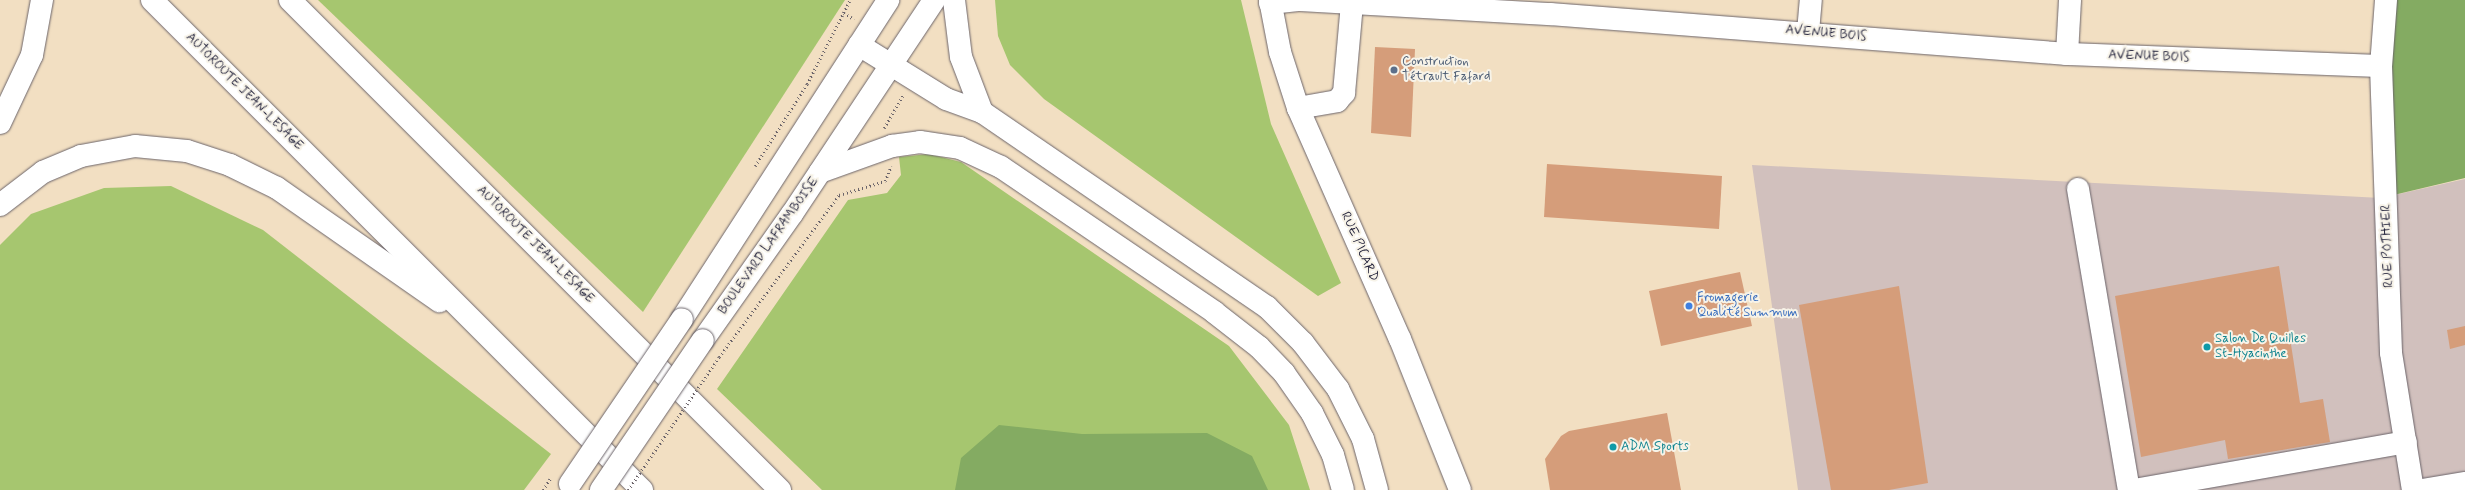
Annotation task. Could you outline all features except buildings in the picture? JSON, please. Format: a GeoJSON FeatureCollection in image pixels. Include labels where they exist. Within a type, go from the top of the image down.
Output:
{"type":"FeatureCollection","features":[{"type":"Feature","properties":{"kind":"main road"},"geometry":{"type":"LineString","coordinates":[[0,123],[32,55],[42,0]]}},
{"type":"Feature","properties":{"kind":"main road","name":"AUTOROUTE JEAN-LESAGE"},"geometry":{"type":"LineString","coordinates":[[152,0],[642,490]]}},
{"type":"Feature","properties":{"kind":"main road","name":"AUTOROUTE JEAN-LESAGE"},"geometry":{"type":"LineString","coordinates":[[290,0],[780,490]]}},
{"type":"Feature","properties":{"kind":"main road"},"geometry":{"type":"LineString","coordinates":[[568,487],[682,319],[888,0]]}},
{"type":"Feature","properties":{"kind":"main road","name":"BOULEVARD LAFRAMBOISE"},"geometry":{"type":"LineString","coordinates":[[601,490],[820,172],[934,0]]}},
{"type":"Feature","properties":{"kind":"main road"},"geometry":{"type":"LineString","coordinates":[[954,0],[961,57],[982,112]]}},
{"type":"Feature","properties":{"kind":"main road","name":"AVENUE BOIS"},"geometry":{"type":"LineString","coordinates":[[1270,2],[1298,0],[1352,3],[1420,3],[1550,7],[1808,32],[2067,54],[2381,66]]}},
{"type":"Feature","properties":{"kind":"main road"},"geometry":{"type":"LineString","coordinates":[[1808,32],[1811,0]]}},
{"type":"Feature","properties":{"kind":"main road"},"geometry":{"type":"LineString","coordinates":[[2067,54],[2070,0]]}},
{"type":"Feature","properties":{"kind":"main road","name":"RUE POTHIER"},"geometry":{"type":"LineString","coordinates":[[2386,0],[2381,66],[2391,353],[2413,490]]}},
{"type":"Feature","properties":{"kind":"main road","name":"RUE PICARD"},"geometry":{"type":"LineString","coordinates":[[1270,2],[1280,52],[1298,108],[1400,339],[1460,490]]}},
{"type":"Feature","properties":{"kind":"main road"},"geometry":{"type":"LineString","coordinates":[[1298,108],[1337,101],[1344,93],[1352,3]]}},
{"type":"Feature","properties":{"kind":"main road"},"geometry":{"type":"LineString","coordinates":[[859,45],[946,99],[982,112],[1244,290],[1282,320],[1317,359],[1338,389],[1363,439],[1377,490]]}},
{"type":"Feature","properties":{"kind":"main road"},"geometry":{"type":"LineString","coordinates":[[820,172],[892,146],[927,142],[960,148],[1001,167],[1214,312],[1259,347],[1284,373],[1312,413],[1333,455],[1343,490]]}},
{"type":"Feature","properties":{"kind":"main road"},"geometry":{"type":"LineString","coordinates":[[0,204],[44,172],[81,156],[135,146],[187,151],[236,168],[291,196],[495,342]]}},
{"type":"Feature","properties":{"kind":"main road"},"geometry":{"type":"LineString","coordinates":[[2078,189],[2129,490]]}},
{"type":"Feature","properties":{"kind":"main road"},"geometry":{"type":"LineString","coordinates":[[2134,490],[2232,482],[2406,442]]}},
{"type":"Feature","properties":{"kind":"main road"},"geometry":{"type":"LineString","coordinates":[[2422,490],[2465,483]]}},
{"type":"Feature","properties":{"kind":"path"},"geometry":{"type":"LineString","coordinates":[[752,172],[807,84],[850,0]]}},
{"type":"Feature","properties":{"kind":"path"},"geometry":{"type":"LineString","coordinates":[[844,13],[853,19]]}},
{"type":"Feature","properties":{"kind":"path"},"geometry":{"type":"LineString","coordinates":[[884,132],[886,120],[906,91]]}},
{"type":"Feature","properties":{"kind":"path","name":"BOULEVARD LAFRAMBOISE"},"geometry":{"type":"LineString","coordinates":[[628,490],[719,357],[839,195],[885,181],[890,174],[889,162]]}},
{"type":"Feature","properties":{"kind":"shaded area"},"geometry":{"type":"Polygon","coordinates":[[[1752,165],[2381,198],[2465,179],[2465,490],[1798,490],[1752,165]]]}},
{"type":"Feature","properties":{"kind":"green space"},"geometry":{"type":"Polygon","coordinates":[[[318,0],[845,0],[643,312],[318,0]]]}},
{"type":"Feature","properties":{"kind":"green space"},"geometry":{"type":"Polygon","coordinates":[[[995,0],[1241,0],[1271,124],[1341,283],[1318,296],[1044,99],[1010,65],[998,36],[995,0]]]}},
{"type":"Feature","properties":{"kind":"green space"},"geometry":{"type":"Polygon","coordinates":[[[2386,0],[2465,0],[2465,178],[2381,198],[2386,0]]]}},
{"type":"Feature","properties":{"kind":"green space"},"geometry":{"type":"Polygon","coordinates":[[[929,154],[961,162],[1229,346],[1289,425],[1310,490],[822,490],[717,389],[848,200],[887,193],[901,175],[899,157],[929,154]]]}},
{"type":"Feature","properties":{"kind":"green space"},"geometry":{"type":"Polygon","coordinates":[[[171,186],[263,230],[551,454],[524,490],[0,490],[0,245],[31,214],[104,188],[171,186]]]}},
{"type":"Feature","properties":{"kind":"green space"},"geometry":{"type":"Polygon","coordinates":[[[999,425],[1082,434],[1207,433],[1252,456],[1268,490],[955,490],[961,458],[999,425]]]}},
{"type":"Feature","properties":{"kind":"place","name":"Construction Tétrault Fafard"},"geometry":{"type":"Point","coordinates":[1394,70]}},
{"type":"Feature","properties":{"kind":"place","name":"Fromagerie Qualité Summum"},"geometry":{"type":"Point","coordinates":[1689,306]}},
{"type":"Feature","properties":{"kind":"place","name":"Salon De Quilles St-Hyacinthe"},"geometry":{"type":"Point","coordinates":[2207,347]}},
{"type":"Feature","properties":{"kind":"place","name":"ADM Sports"},"geometry":{"type":"Point","coordinates":[1613,447]}}]}
